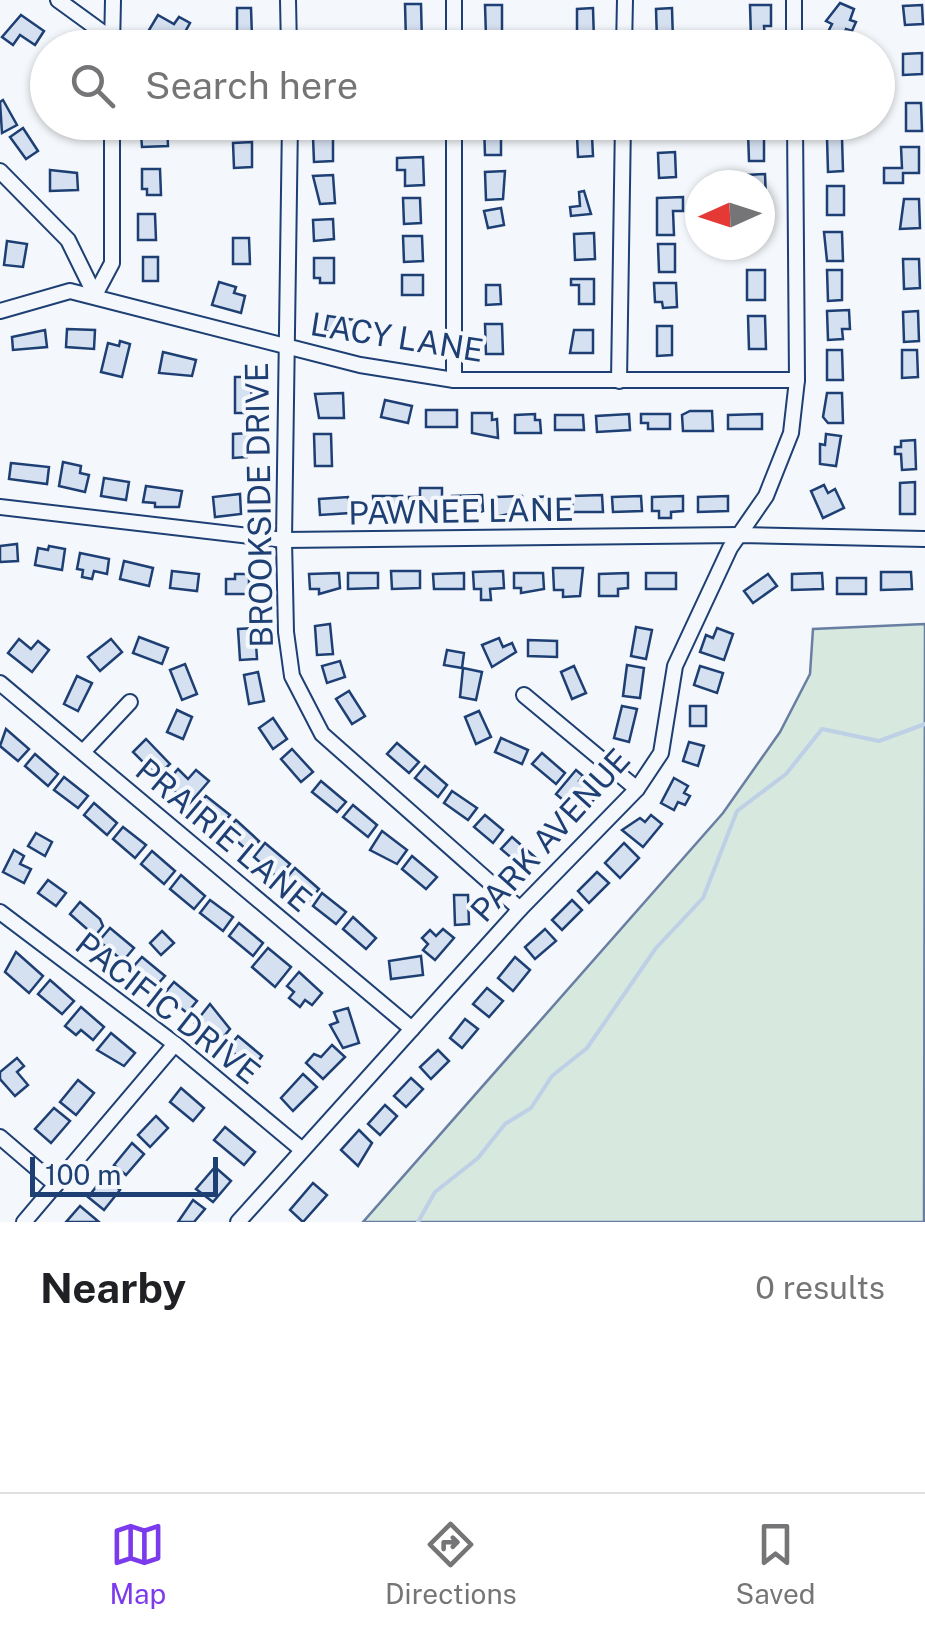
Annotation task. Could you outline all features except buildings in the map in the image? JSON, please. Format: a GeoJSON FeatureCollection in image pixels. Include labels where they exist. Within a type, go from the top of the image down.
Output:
{"type":"FeatureCollection","features":[{"type":"Feature","properties":{"kind":"street"},"geometry":{"type":"LineString","coordinates":[[58,0],[97,30]]}},
{"type":"Feature","properties":{"kind":"street"},"geometry":{"type":"LineString","coordinates":[[113,0],[115,30]]}},
{"type":"Feature","properties":{"kind":"street"},"geometry":{"type":"LineString","coordinates":[[288,0],[289,30]]}},
{"type":"Feature","properties":{"kind":"street"},"geometry":{"type":"LineString","coordinates":[[454,0],[454,30]]}},
{"type":"Feature","properties":{"kind":"street"},"geometry":{"type":"LineString","coordinates":[[624,30],[625,0]]}},
{"type":"Feature","properties":{"kind":"street"},"geometry":{"type":"LineString","coordinates":[[794,0],[794,30]]}},
{"type":"Feature","properties":{"kind":"street"},"geometry":{"type":"LineString","coordinates":[[95,295],[112,263],[112,140]]}},
{"type":"Feature","properties":{"kind":"street","name":"BROOKSIDE DRIVE"},"geometry":{"type":"LineString","coordinates":[[290,140],[284,540],[286,632],[292,676],[322,734],[520,909]]}},
{"type":"Feature","properties":{"kind":"street"},"geometry":{"type":"LineString","coordinates":[[454,140],[454,380]]}},
{"type":"Feature","properties":{"kind":"street"},"geometry":{"type":"LineString","coordinates":[[619,381],[623,140]]}},
{"type":"Feature","properties":{"kind":"street","name":"PARK AVENUE"},"geometry":{"type":"LineString","coordinates":[[238,1222],[520,909],[636,790],[661,753],[675,666],[738,535],[766,496],[784,458],[795,412],[795,140]]}},
{"type":"Feature","properties":{"kind":"street"},"geometry":{"type":"LineString","coordinates":[[0,171],[68,240],[95,295]]}},
{"type":"Feature","properties":{"kind":"street","name":"LACY LANE"},"geometry":{"type":"LineString","coordinates":[[0,311],[70,290],[360,366],[454,380],[796,380]]}},
{"type":"Feature","properties":{"kind":"street","name":"PAWNEE LANE"},"geometry":{"type":"LineString","coordinates":[[0,507],[284,540],[738,535],[925,539]]}},
{"type":"Feature","properties":{"kind":"street","name":"PRAIRIE LANE"},"geometry":{"type":"LineString","coordinates":[[0,683],[412,1029]]}},
{"type":"Feature","properties":{"kind":"street"},"geometry":{"type":"LineString","coordinates":[[524,695],[636,790]]}},
{"type":"Feature","properties":{"kind":"street"},"geometry":{"type":"LineString","coordinates":[[83,752],[130,702]]}},
{"type":"Feature","properties":{"kind":"street","name":"PACIFIC DRIVE"},"geometry":{"type":"LineString","coordinates":[[0,912],[175,1044],[301,1149]]}},
{"type":"Feature","properties":{"kind":"street"},"geometry":{"type":"LineString","coordinates":[[24,1222],[175,1044]]}},
{"type":"Feature","properties":{"kind":"street"},"geometry":{"type":"LineString","coordinates":[[0,1137],[56,1185]]}},
{"type":"Feature","properties":{"kind":"shaded area"},"geometry":{"type":"Polygon","coordinates":[[[925,624],[924,1222],[363,1222],[723,813],[780,732],[810,674],[813,629],[925,624]]]}},
{"type":"Feature","properties":{"kind":"waterway"},"geometry":{"type":"LineString","coordinates":[[418,1222],[435,1192],[478,1158],[505,1124],[531,1108],[552,1076],[587,1048],[656,948],[703,898],[737,811],[786,774],[822,729],[879,741],[925,724]]}}]}
